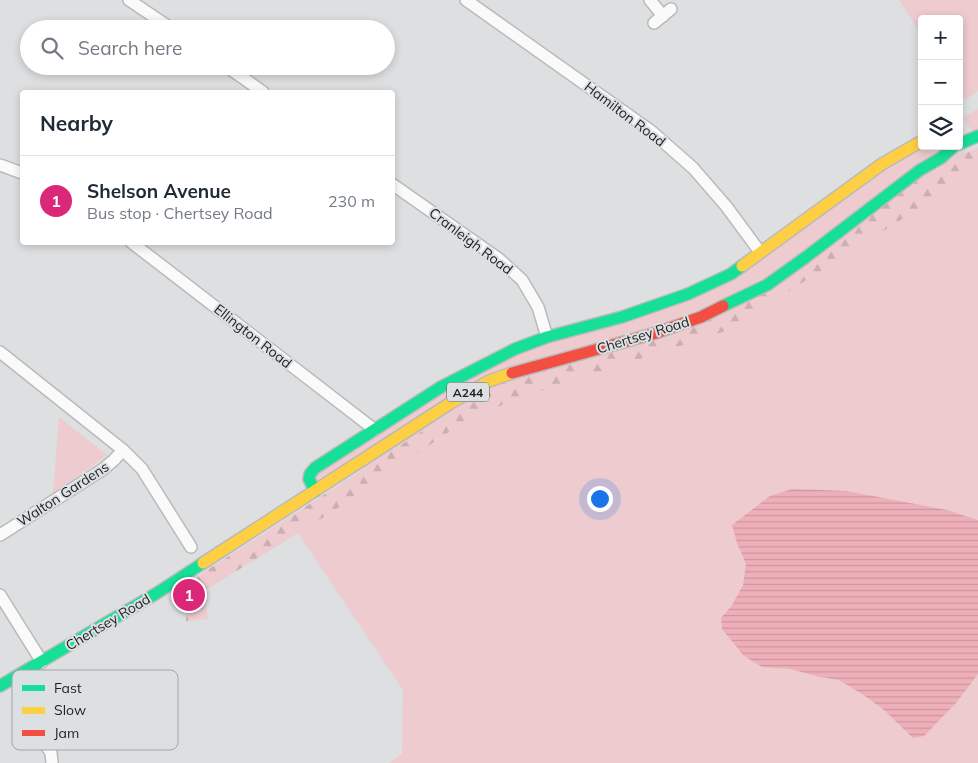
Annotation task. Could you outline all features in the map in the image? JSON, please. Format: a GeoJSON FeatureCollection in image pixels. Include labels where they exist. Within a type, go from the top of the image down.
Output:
{"type":"FeatureCollection","features":[{"type":"Feature","properties":{"kind":"main road"},"geometry":{"type":"LineString","coordinates":[[963,142],[978,136]]}},
{"type":"Feature","properties":{"kind":"main road","name":"Chertsey Road"},"geometry":{"type":"LineString","coordinates":[[315,491],[308,480],[309,474],[315,468],[441,387],[515,349],[547,337],[622,317],[688,294],[731,274],[882,164],[918,143]]}},
{"type":"Feature","properties":{"kind":"main road","name":"Chertsey Road"},"geometry":{"type":"LineString","coordinates":[[28,670],[157,593],[425,418],[489,381],[656,334],[725,306],[767,285],[920,170],[941,158],[950,150]]}},
{"type":"Feature","properties":{"kind":"main road","name":"Chertsey Road"},"geometry":{"type":"LineString","coordinates":[[0,686],[12,679]]}},
{"type":"Feature","properties":{"kind":"street"},"geometry":{"type":"LineString","coordinates":[[129,0],[159,20]]}},
{"type":"Feature","properties":{"kind":"street","name":"Hamilton Road"},"geometry":{"type":"LineString","coordinates":[[466,0],[652,131],[693,168],[726,206],[760,252]]}},
{"type":"Feature","properties":{"kind":"street"},"geometry":{"type":"LineString","coordinates":[[650,0],[667,12],[654,23]]}},
{"type":"Feature","properties":{"kind":"street"},"geometry":{"type":"LineString","coordinates":[[239,75],[260,90]]}},
{"type":"Feature","properties":{"kind":"street"},"geometry":{"type":"LineString","coordinates":[[0,165],[20,172]]}},
{"type":"Feature","properties":{"kind":"street","name":"Cranleigh Road"},"geometry":{"type":"LineString","coordinates":[[395,186],[499,259],[522,280],[538,307],[547,337]]}},
{"type":"Feature","properties":{"kind":"street","name":"Ellington Road"},"geometry":{"type":"LineString","coordinates":[[135,245],[375,430]]}},
{"type":"Feature","properties":{"kind":"street"},"geometry":{"type":"LineString","coordinates":[[0,352],[124,450],[142,469],[191,547]]}},
{"type":"Feature","properties":{"kind":"street","name":"Walton Gardens"},"geometry":{"type":"LineString","coordinates":[[0,535],[102,470],[124,450]]}},
{"type":"Feature","properties":{"kind":"street"},"geometry":{"type":"LineString","coordinates":[[0,595],[42,662]]}},
{"type":"Feature","properties":{"kind":"street"},"geometry":{"type":"LineString","coordinates":[[49,750],[52,763]]}},
{"type":"Feature","properties":{"kind":"green space"},"geometry":{"type":"Polygon","coordinates":[[[899,0],[978,0],[978,91],[965,100],[963,97],[963,15],[918,15],[918,29],[899,0]]]}},
{"type":"Feature","properties":{"kind":"green space"},"geometry":{"type":"Polygon","coordinates":[[[978,109],[978,137],[963,119],[978,109]]]}},
{"type":"Feature","properties":{"kind":"green space"},"geometry":{"type":"Polygon","coordinates":[[[978,148],[978,171],[726,331],[508,402],[453,429],[332,512],[204,591],[208,619],[186,621],[187,592],[190,581],[491,387],[689,327],[938,165],[978,148]]]}},
{"type":"Feature","properties":{"kind":"green space"},"geometry":{"type":"Polygon","coordinates":[[[918,149],[949,150],[806,257],[656,333],[315,491],[309,474],[515,349],[688,294],[918,149]]]}},
{"type":"Feature","properties":{"kind":"green space"},"geometry":{"type":"Polygon","coordinates":[[[978,171],[978,520],[947,510],[846,491],[737,543],[746,562],[744,580],[735,600],[721,618],[722,629],[762,667],[790,669],[839,680],[884,710],[913,738],[956,703],[978,674],[978,763],[389,763],[402,754],[403,690],[298,533],[332,512],[453,429],[508,402],[726,331],[978,171]]]}},
{"type":"Feature","properties":{"kind":"green space"},"geometry":{"type":"Polygon","coordinates":[[[59,417],[107,455],[53,495],[59,417]]]}},
{"type":"Feature","properties":{"kind":"shaded area"},"geometry":{"type":"Polygon","coordinates":[[[792,489],[847,491],[947,510],[978,520],[978,674],[956,703],[924,736],[913,738],[884,710],[839,680],[790,669],[762,667],[744,656],[722,629],[721,618],[732,605],[743,585],[746,564],[732,525],[770,496],[792,489]]]}},
{"type":"Feature","properties":{"kind":"traffic: fast"},"geometry":{"type":"LineString","coordinates":[[963,142],[978,136]]}},
{"type":"Feature","properties":{"kind":"traffic: fast"},"geometry":{"type":"LineString","coordinates":[[723,306],[767,285],[920,170],[941,158],[950,150]]}},
{"type":"Feature","properties":{"kind":"traffic: fast"},"geometry":{"type":"LineString","coordinates":[[315,491],[309,479],[310,474],[315,468],[441,387],[515,349],[547,337],[622,317],[688,294],[731,274],[742,266]]}},
{"type":"Feature","properties":{"kind":"traffic: fast"},"geometry":{"type":"LineString","coordinates":[[27,670],[157,593],[203,563]]}},
{"type":"Feature","properties":{"kind":"traffic: fast"},"geometry":{"type":"LineString","coordinates":[[0,686],[12,679]]}},
{"type":"Feature","properties":{"kind":"traffic: slow"},"geometry":{"type":"LineString","coordinates":[[742,266],[882,164],[918,143]]}},
{"type":"Feature","properties":{"kind":"traffic: slow"},"geometry":{"type":"LineString","coordinates":[[203,563],[449,404],[489,381],[512,373]]}},
{"type":"Feature","properties":{"kind":"traffic: jam"},"geometry":{"type":"LineString","coordinates":[[512,373],[656,333],[701,317],[723,306]]}},
{"type":"Feature","properties":{"kind":"place","name":"Shelson Avenue"},"geometry":{"type":"Point","coordinates":[189,595]}}]}
